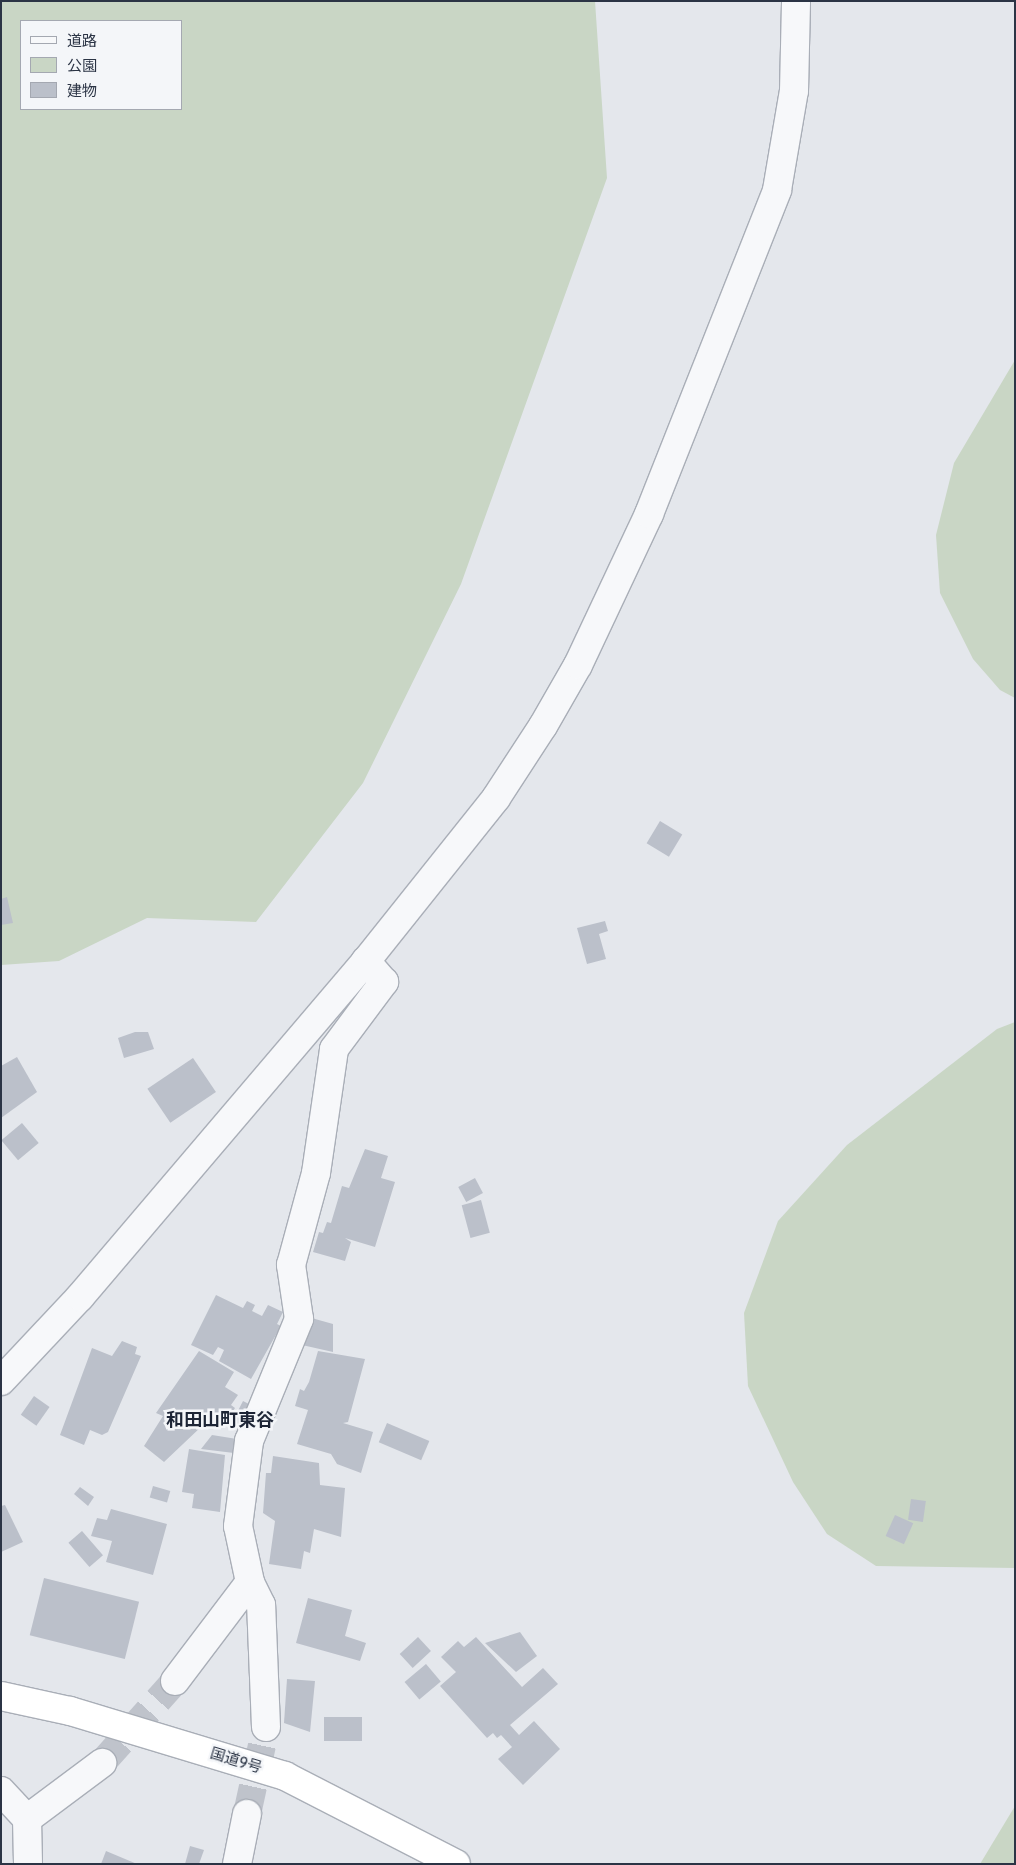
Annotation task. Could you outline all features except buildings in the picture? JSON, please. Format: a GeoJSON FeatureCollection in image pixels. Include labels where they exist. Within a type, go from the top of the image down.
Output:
{"type":"FeatureCollection","features":[{"type":"Feature","properties":{"kind":"highway","name":"国道9号"},"geometry":{"type":"LineString","coordinates":[[1,1696],[70,1711],[285,1776],[456,1864]]}},
{"type":"Feature","properties":{"kind":"street"},"geometry":{"type":"LineString","coordinates":[[1,1381],[80,1297],[366,961],[496,798],[543,726],[578,665],[649,514],[777,190],[794,91],[796,1]]}},
{"type":"Feature","properties":{"kind":"street"},"geometry":{"type":"LineString","coordinates":[[266,1727],[261,1605],[250,1582],[238,1526],[249,1442],[299,1319],[291,1266],[316,1173],[334,1049],[384,982],[366,961]]}},
{"type":"Feature","properties":{"kind":"street"},"geometry":{"type":"LineString","coordinates":[[174,1681],[250,1582]]}},
{"type":"Feature","properties":{"kind":"street"},"geometry":{"type":"LineString","coordinates":[[27,1819],[102,1763]]}},
{"type":"Feature","properties":{"kind":"street"},"geometry":{"type":"LineString","coordinates":[[1,1791],[27,1819],[28,1864]]}},
{"type":"Feature","properties":{"kind":"street"},"geometry":{"type":"LineString","coordinates":[[237,1864],[247,1814]]}},
{"type":"Feature","properties":{"kind":"green space"},"geometry":{"type":"Polygon","coordinates":[[[1,1],[595,1],[607,178],[461,584],[363,783],[256,922],[147,918],[59,961],[1,965],[1,1]]]}},
{"type":"Feature","properties":{"kind":"green space"},"geometry":{"type":"Polygon","coordinates":[[[1015,360],[1015,698],[1000,690],[973,659],[940,593],[936,535],[954,463],[1015,360]]]}},
{"type":"Feature","properties":{"kind":"green space"},"geometry":{"type":"Polygon","coordinates":[[[1015,1022],[1015,1568],[876,1566],[827,1534],[793,1482],[748,1386],[744,1313],[778,1221],[847,1145],[997,1029],[1015,1022]]]}},
{"type":"Feature","properties":{"kind":"green space"},"geometry":{"type":"Polygon","coordinates":[[[1015,1806],[1015,1864],[980,1864],[1015,1806]]]}},
{"type":"Feature","properties":{"kind":"tunnel"},"geometry":{"type":"LineString","coordinates":[[102,1763],[175,1681]]}},
{"type":"Feature","properties":{"kind":"tunnel"},"geometry":{"type":"LineString","coordinates":[[247,1814],[266,1727]]}},
{"type":"Feature","properties":{"kind":"district","name":"和田山町東谷"},"geometry":{"type":"Point","coordinates":[220,1420]}}]}
